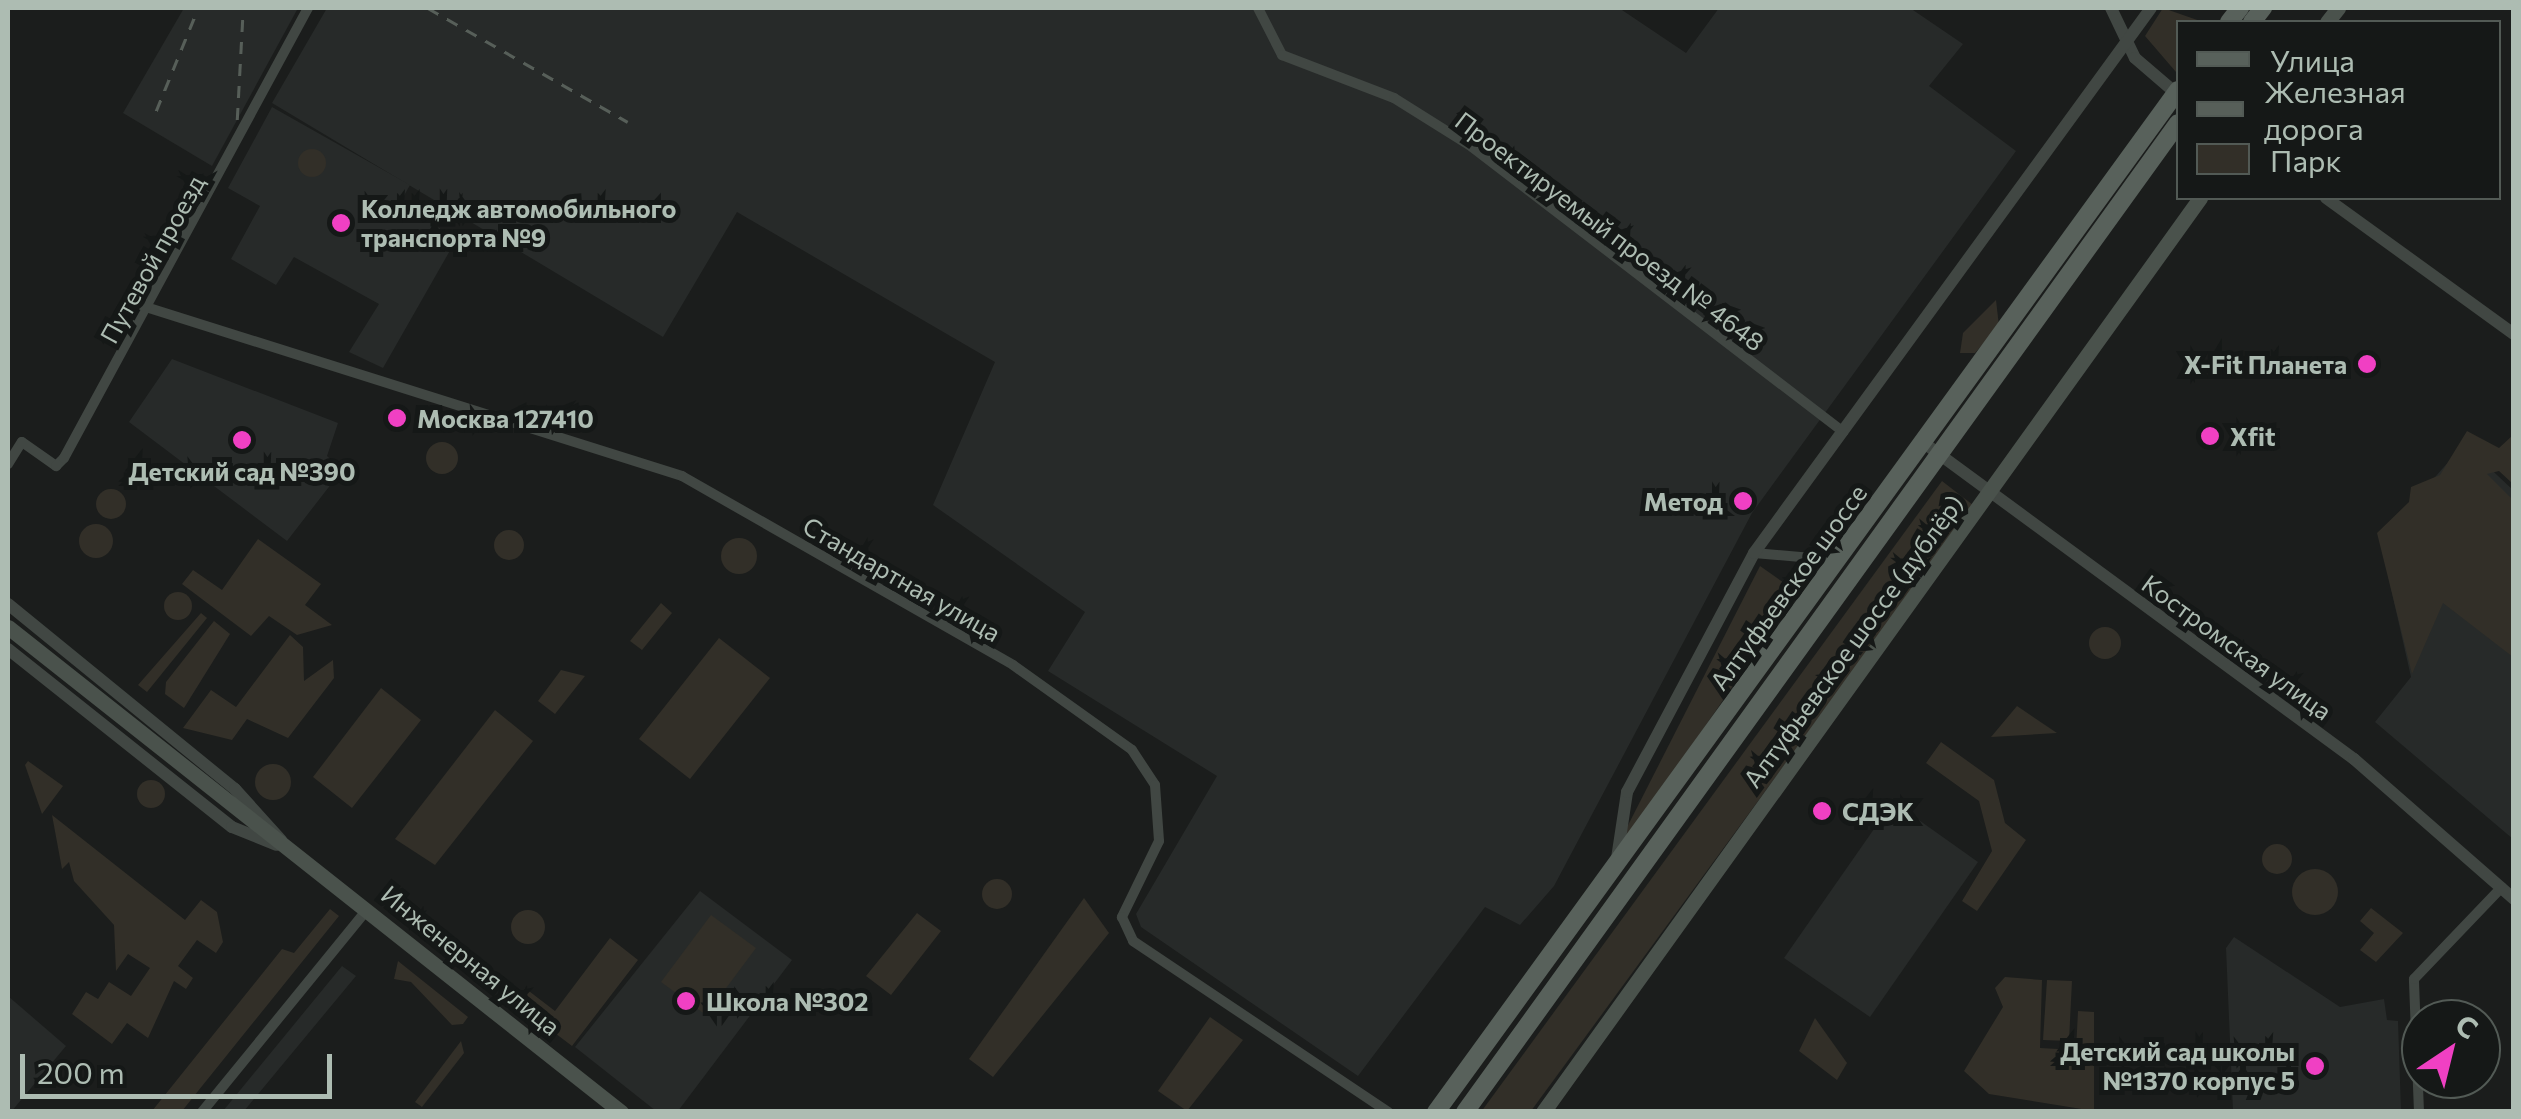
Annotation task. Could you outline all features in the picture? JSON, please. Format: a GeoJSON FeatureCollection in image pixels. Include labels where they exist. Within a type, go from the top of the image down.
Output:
{"type":"FeatureCollection","features":[{"type":"Feature","properties":{"kind":"main road","name":"Алтуфьевское шоссе"},"geometry":{"type":"LineString","coordinates":[[1436,1112],[2176,96]]}},
{"type":"Feature","properties":{"kind":"main road","name":"Алтуфьевское шоссе"},"geometry":{"type":"LineString","coordinates":[[1466,1112],[2176,127]]}},
{"type":"Feature","properties":{"kind":"main road","name":"Алтуфьевское шоссе (дублёр)"},"geometry":{"type":"LineString","coordinates":[[1544,1112],[2199,200]]}},
{"type":"Feature","properties":{"kind":"main road"},"geometry":{"type":"LineString","coordinates":[[8,627],[289,850]]}},
{"type":"Feature","properties":{"kind":"main road","name":"Инженерная улица"},"geometry":{"type":"LineString","coordinates":[[289,850],[621,1112]]}},
{"type":"Feature","properties":{"kind":"street","name":"Путевой проезд"},"geometry":{"type":"LineString","coordinates":[[8,464],[22,442],[56,466],[64,458],[149,308],[308,8]]}},
{"type":"Feature","properties":{"kind":"street","name":"Проектируемый проезд № 4648"},"geometry":{"type":"LineString","coordinates":[[1258,8],[1282,55],[1394,98],[1472,147],[1843,432]]}},
{"type":"Feature","properties":{"kind":"street"},"geometry":{"type":"LineString","coordinates":[[2148,12],[2116,12],[2135,58],[2176,91]]}},
{"type":"Feature","properties":{"kind":"street"},"geometry":{"type":"LineString","coordinates":[[1616,865],[1627,792],[1754,553],[2148,12]]}},
{"type":"Feature","properties":{"kind":"street"},"geometry":{"type":"LineString","coordinates":[[2329,200],[2513,334]]}},
{"type":"Feature","properties":{"kind":"street","name":"Стандартная улица"},"geometry":{"type":"LineString","coordinates":[[149,308],[682,476],[1013,665],[1132,750],[1155,785],[1159,840],[1122,917],[1133,941],[1388,1112]]}},
{"type":"Feature","properties":{"kind":"street","name":"Костромская улица"},"geometry":{"type":"LineString","coordinates":[[1924,443],[1989,495],[2354,759],[2514,899]]}},
{"type":"Feature","properties":{"kind":"street"},"geometry":{"type":"LineString","coordinates":[[1754,553],[1806,564],[1840,557]]}},
{"type":"Feature","properties":{"kind":"street","name":"Инженерная улица"},"geometry":{"type":"LineString","coordinates":[[8,604],[236,789],[289,850]]}},
{"type":"Feature","properties":{"kind":"street","name":"Инженерная улица"},"geometry":{"type":"LineString","coordinates":[[8,649],[232,827],[289,850]]}},
{"type":"Feature","properties":{"kind":"street"},"geometry":{"type":"LineString","coordinates":[[2419,1112],[2414,979],[2502,887]]}},
{"type":"Feature","properties":{"kind":"street"},"geometry":{"type":"LineString","coordinates":[[202,1112],[367,910]]}},
{"type":"Feature","properties":{"kind":"shaded area"},"geometry":{"type":"Polygon","coordinates":[[[184,8],[298,8],[212,166],[123,113],[184,8]]]}},
{"type":"Feature","properties":{"kind":"shaded area"},"geometry":{"type":"Polygon","coordinates":[[[327,8],[1619,8],[1686,53],[1719,8],[1910,8],[1963,44],[1929,86],[2016,151],[1752,513],[1554,886],[1520,925],[1485,907],[1358,1076],[1141,927],[1136,914],[1217,776],[1048,671],[1085,612],[933,505],[995,362],[737,212],[663,337],[272,103],[327,8]]]}},
{"type":"Feature","properties":{"kind":"shaded area","name":"Колледж автомобильного транспорта №9"},"geometry":{"type":"Polygon","coordinates":[[[272,107],[410,185],[401,201],[456,240],[383,368],[349,352],[379,304],[294,257],[276,285],[231,259],[260,206],[228,188],[272,107]]]}},
{"type":"Feature","properties":{"kind":"shaded area","name":"Детский сад №390"},"geometry":{"type":"Polygon","coordinates":[[[172,359],[338,423],[327,456],[342,470],[287,541],[129,422],[172,359]]]}},
{"type":"Feature","properties":{"kind":"shaded area"},"geometry":{"type":"Polygon","coordinates":[[[2464,444],[2513,490],[2513,839],[2375,722],[2411,677],[2380,540],[2464,444]]]}},
{"type":"Feature","properties":{"kind":"shaded area"},"geometry":{"type":"Polygon","coordinates":[[[1916,818],[1978,862],[1870,1017],[1784,958],[1874,829],[1916,818]]]}},
{"type":"Feature","properties":{"kind":"shaded area","name":"Школа №302"},"geometry":{"type":"Polygon","coordinates":[[[700,891],[792,960],[678,1111],[656,1111],[575,1047],[700,891]]]}},
{"type":"Feature","properties":{"kind":"shaded area","name":"Детский сад школы №1370 корпус 5"},"geometry":{"type":"Polygon","coordinates":[[[2234,937],[2340,1007],[2384,999],[2387,1020],[2398,1021],[2401,1111],[2233,1111],[2226,948],[2234,937]]]}},
{"type":"Feature","properties":{"kind":"shaded area"},"geometry":{"type":"Polygon","coordinates":[[[342,966],[356,976],[244,1111],[223,1111],[342,966]]]}},
{"type":"Feature","properties":{"kind":"shaded area"},"geometry":{"type":"Polygon","coordinates":[[[8,996],[66,1046],[11,1112],[8,1111],[8,996]]]}},
{"type":"Feature","properties":{"kind":"green space"},"geometry":{"type":"Polygon","coordinates":[[[2163,8],[2197,20],[2176,20],[2176,72],[2145,36],[2163,8]]]}},
{"type":"Feature","properties":{"kind":"green space"},"geometry":{"type":"Polygon","coordinates":[[[312,149],[322,153],[326,163],[322,173],[312,177],[302,173],[298,163],[302,153],[312,149]]]}},
{"type":"Feature","properties":{"kind":"green space"},"geometry":{"type":"Polygon","coordinates":[[[1996,300],[1999,326],[1975,353],[1960,353],[1963,333],[1996,300]]]}},
{"type":"Feature","properties":{"kind":"green space"},"geometry":{"type":"Polygon","coordinates":[[[2467,431],[2499,448],[2513,435],[2513,484],[2499,471],[2487,474],[2513,500],[2513,657],[2443,603],[2412,674],[2377,533],[2409,502],[2411,487],[2440,475],[2467,431]]]}},
{"type":"Feature","properties":{"kind":"green space"},"geometry":{"type":"Polygon","coordinates":[[[442,442],[453,447],[458,458],[453,469],[442,474],[431,469],[426,458],[431,447],[442,442]]]}},
{"type":"Feature","properties":{"kind":"green space"},"geometry":{"type":"Polygon","coordinates":[[[1942,481],[1973,505],[1846,681],[1531,1111],[1481,1112],[1942,481]]]}},
{"type":"Feature","properties":{"kind":"green space"},"geometry":{"type":"Polygon","coordinates":[[[111,489],[121,494],[126,504],[121,514],[111,519],[101,514],[96,504],[101,494],[111,489]]]}},
{"type":"Feature","properties":{"kind":"green space"},"geometry":{"type":"Polygon","coordinates":[[[96,524],[108,529],[113,541],[108,553],[96,558],[84,553],[79,541],[84,529],[96,524]]]}},
{"type":"Feature","properties":{"kind":"green space"},"geometry":{"type":"Polygon","coordinates":[[[509,530],[520,534],[524,545],[520,556],[509,560],[498,556],[494,545],[498,534],[509,530]]]}},
{"type":"Feature","properties":{"kind":"green space"},"geometry":{"type":"Polygon","coordinates":[[[739,538],[751,544],[757,556],[751,568],[739,574],[727,568],[721,556],[727,544],[739,538]]]}},
{"type":"Feature","properties":{"kind":"green space"},"geometry":{"type":"Polygon","coordinates":[[[258,539],[321,584],[305,605],[332,625],[297,635],[269,616],[251,636],[182,584],[193,570],[222,590],[258,539]]]}},
{"type":"Feature","properties":{"kind":"green space"},"geometry":{"type":"Polygon","coordinates":[[[1760,566],[1797,592],[1624,845],[1621,839],[1760,566]]]}},
{"type":"Feature","properties":{"kind":"green space"},"geometry":{"type":"Polygon","coordinates":[[[178,592],[188,596],[192,606],[188,616],[178,620],[168,616],[164,606],[168,596],[178,592]]]}},
{"type":"Feature","properties":{"kind":"green space"},"geometry":{"type":"Polygon","coordinates":[[[661,603],[672,613],[642,650],[630,641],[661,603]]]}},
{"type":"Feature","properties":{"kind":"green space"},"geometry":{"type":"Polygon","coordinates":[[[201,613],[207,618],[147,692],[138,685],[201,613]]]}},
{"type":"Feature","properties":{"kind":"green space"},"geometry":{"type":"Polygon","coordinates":[[[214,621],[230,634],[184,708],[165,694],[166,682],[214,621]]]}},
{"type":"Feature","properties":{"kind":"green space"},"geometry":{"type":"Polygon","coordinates":[[[2105,627],[2116,632],[2121,643],[2116,654],[2105,659],[2094,654],[2089,643],[2094,632],[2105,627]]]}},
{"type":"Feature","properties":{"kind":"green space"},"geometry":{"type":"Polygon","coordinates":[[[290,635],[303,647],[304,681],[333,660],[334,678],[288,738],[247,719],[232,740],[183,728],[211,690],[236,707],[290,635]]]}},
{"type":"Feature","properties":{"kind":"green space"},"geometry":{"type":"Polygon","coordinates":[[[719,638],[770,678],[690,779],[639,739],[719,638]]]}},
{"type":"Feature","properties":{"kind":"green space"},"geometry":{"type":"Polygon","coordinates":[[[561,670],[585,676],[555,714],[538,701],[561,670]]]}},
{"type":"Feature","properties":{"kind":"green space"},"geometry":{"type":"Polygon","coordinates":[[[381,688],[421,720],[352,808],[313,777],[381,688]]]}},
{"type":"Feature","properties":{"kind":"green space"},"geometry":{"type":"Polygon","coordinates":[[[2017,706],[2057,733],[1991,737],[2017,706]]]}},
{"type":"Feature","properties":{"kind":"green space"},"geometry":{"type":"Polygon","coordinates":[[[495,710],[533,741],[435,865],[395,839],[495,710]]]}},
{"type":"Feature","properties":{"kind":"green space"},"geometry":{"type":"Polygon","coordinates":[[[1941,742],[1994,780],[2005,823],[2026,840],[1977,911],[1962,901],[1992,851],[1979,801],[1926,763],[1941,742]]]}},
{"type":"Feature","properties":{"kind":"green space"},"geometry":{"type":"Polygon","coordinates":[[[28,761],[63,786],[42,814],[25,765],[28,761]]]}},
{"type":"Feature","properties":{"kind":"green space"},"geometry":{"type":"Polygon","coordinates":[[[273,764],[285,770],[291,782],[285,794],[273,800],[261,794],[255,782],[261,770],[273,764]]]}},
{"type":"Feature","properties":{"kind":"green space"},"geometry":{"type":"Polygon","coordinates":[[[151,780],[161,784],[165,794],[161,804],[151,808],[141,804],[137,794],[141,784],[151,780]]]}},
{"type":"Feature","properties":{"kind":"green space"},"geometry":{"type":"Polygon","coordinates":[[[52,815],[185,920],[201,900],[217,912],[223,942],[216,953],[197,940],[178,966],[193,978],[186,989],[174,981],[148,1038],[127,1023],[112,1044],[72,1014],[86,992],[98,999],[109,982],[131,996],[150,968],[128,954],[116,971],[114,925],[74,881],[69,862],[62,869],[52,815]]]}},
{"type":"Feature","properties":{"kind":"green space"},"geometry":{"type":"Polygon","coordinates":[[[2277,844],[2288,848],[2292,859],[2288,870],[2277,874],[2266,870],[2262,859],[2266,848],[2277,844]]]}},
{"type":"Feature","properties":{"kind":"green space"},"geometry":{"type":"Polygon","coordinates":[[[2315,869],[2331,876],[2338,892],[2331,908],[2315,915],[2299,908],[2292,892],[2299,876],[2315,869]]]}},
{"type":"Feature","properties":{"kind":"green space"},"geometry":{"type":"Polygon","coordinates":[[[997,879],[1007,884],[1012,894],[1007,904],[997,909],[987,904],[982,894],[987,884],[997,879]]]}},
{"type":"Feature","properties":{"kind":"green space"},"geometry":{"type":"Polygon","coordinates":[[[1084,898],[1109,933],[993,1077],[969,1059],[1084,898]]]}},
{"type":"Feature","properties":{"kind":"green space"},"geometry":{"type":"Polygon","coordinates":[[[2371,908],[2403,933],[2376,962],[2360,950],[2374,933],[2360,921],[2371,908]]]}},
{"type":"Feature","properties":{"kind":"green space"},"geometry":{"type":"Polygon","coordinates":[[[330,909],[339,916],[182,1111],[152,1111],[282,949],[294,953],[330,909]]]}},
{"type":"Feature","properties":{"kind":"green space"},"geometry":{"type":"Polygon","coordinates":[[[528,910],[540,915],[545,927],[540,939],[528,944],[516,939],[511,927],[516,915],[528,910]]]}},
{"type":"Feature","properties":{"kind":"green space"},"geometry":{"type":"Polygon","coordinates":[[[917,913],[941,931],[891,995],[866,976],[917,913]]]}},
{"type":"Feature","properties":{"kind":"green space"},"geometry":{"type":"Polygon","coordinates":[[[711,915],[756,948],[706,1015],[661,982],[711,915]]]}},
{"type":"Feature","properties":{"kind":"green space"},"geometry":{"type":"Polygon","coordinates":[[[610,938],[638,960],[572,1046],[514,1002],[525,988],[555,1011],[610,938]]]}},
{"type":"Feature","properties":{"kind":"green space"},"geometry":{"type":"Polygon","coordinates":[[[398,961],[468,1017],[463,1024],[452,1025],[411,982],[394,979],[398,961]]]}},
{"type":"Feature","properties":{"kind":"green space"},"geometry":{"type":"Polygon","coordinates":[[[2005,977],[2042,980],[2040,1048],[2076,1050],[2078,1011],[2094,1012],[2094,1111],[1989,1094],[1964,1071],[2003,1007],[1995,988],[2005,977]]]}},
{"type":"Feature","properties":{"kind":"green space"},"geometry":{"type":"Polygon","coordinates":[[[2047,980],[2072,981],[2069,1041],[2043,1040],[2047,980]]]}},
{"type":"Feature","properties":{"kind":"green space"},"geometry":{"type":"Polygon","coordinates":[[[1210,1017],[1243,1040],[1187,1111],[1158,1091],[1210,1017]]]}},
{"type":"Feature","properties":{"kind":"green space"},"geometry":{"type":"Polygon","coordinates":[[[1815,1018],[1847,1063],[1837,1080],[1799,1051],[1815,1018]]]}},
{"type":"Feature","properties":{"kind":"green space"},"geometry":{"type":"Polygon","coordinates":[[[461,1041],[464,1053],[422,1107],[415,1102],[461,1041]]]}},
{"type":"Feature","properties":{"kind":"railway"},"geometry":{"type":"LineString","coordinates":[[156,111],[198,8]]}},
{"type":"Feature","properties":{"kind":"railway"},"geometry":{"type":"LineString","coordinates":[[237,120],[243,8]]}},
{"type":"Feature","properties":{"kind":"railway"},"geometry":{"type":"LineString","coordinates":[[428,8],[628,122]]}},
{"type":"Feature","properties":{"kind":"place","name":"Колледж автомобильного транспорта №9"},"geometry":{"type":"Point","coordinates":[341,223]}},
{"type":"Feature","properties":{"kind":"place","name":"X-Fit Планета"},"geometry":{"type":"Point","coordinates":[2367,364]}},
{"type":"Feature","properties":{"kind":"place","name":"Москва 127410"},"geometry":{"type":"Point","coordinates":[397,418]}},
{"type":"Feature","properties":{"kind":"place","name":"Xfit"},"geometry":{"type":"Point","coordinates":[2210,436]}},
{"type":"Feature","properties":{"kind":"place","name":"Детский сад №390"},"geometry":{"type":"Point","coordinates":[242,440]}},
{"type":"Feature","properties":{"kind":"place","name":"Метод"},"geometry":{"type":"Point","coordinates":[1743,501]}},
{"type":"Feature","properties":{"kind":"place","name":"СДЭК"},"geometry":{"type":"Point","coordinates":[1822,811]}},
{"type":"Feature","properties":{"kind":"place","name":"Школа №302"},"geometry":{"type":"Point","coordinates":[686,1001]}},
{"type":"Feature","properties":{"kind":"place","name":"Детский сад школы №1370 корпус 5"},"geometry":{"type":"Point","coordinates":[2315,1066]}}]}
